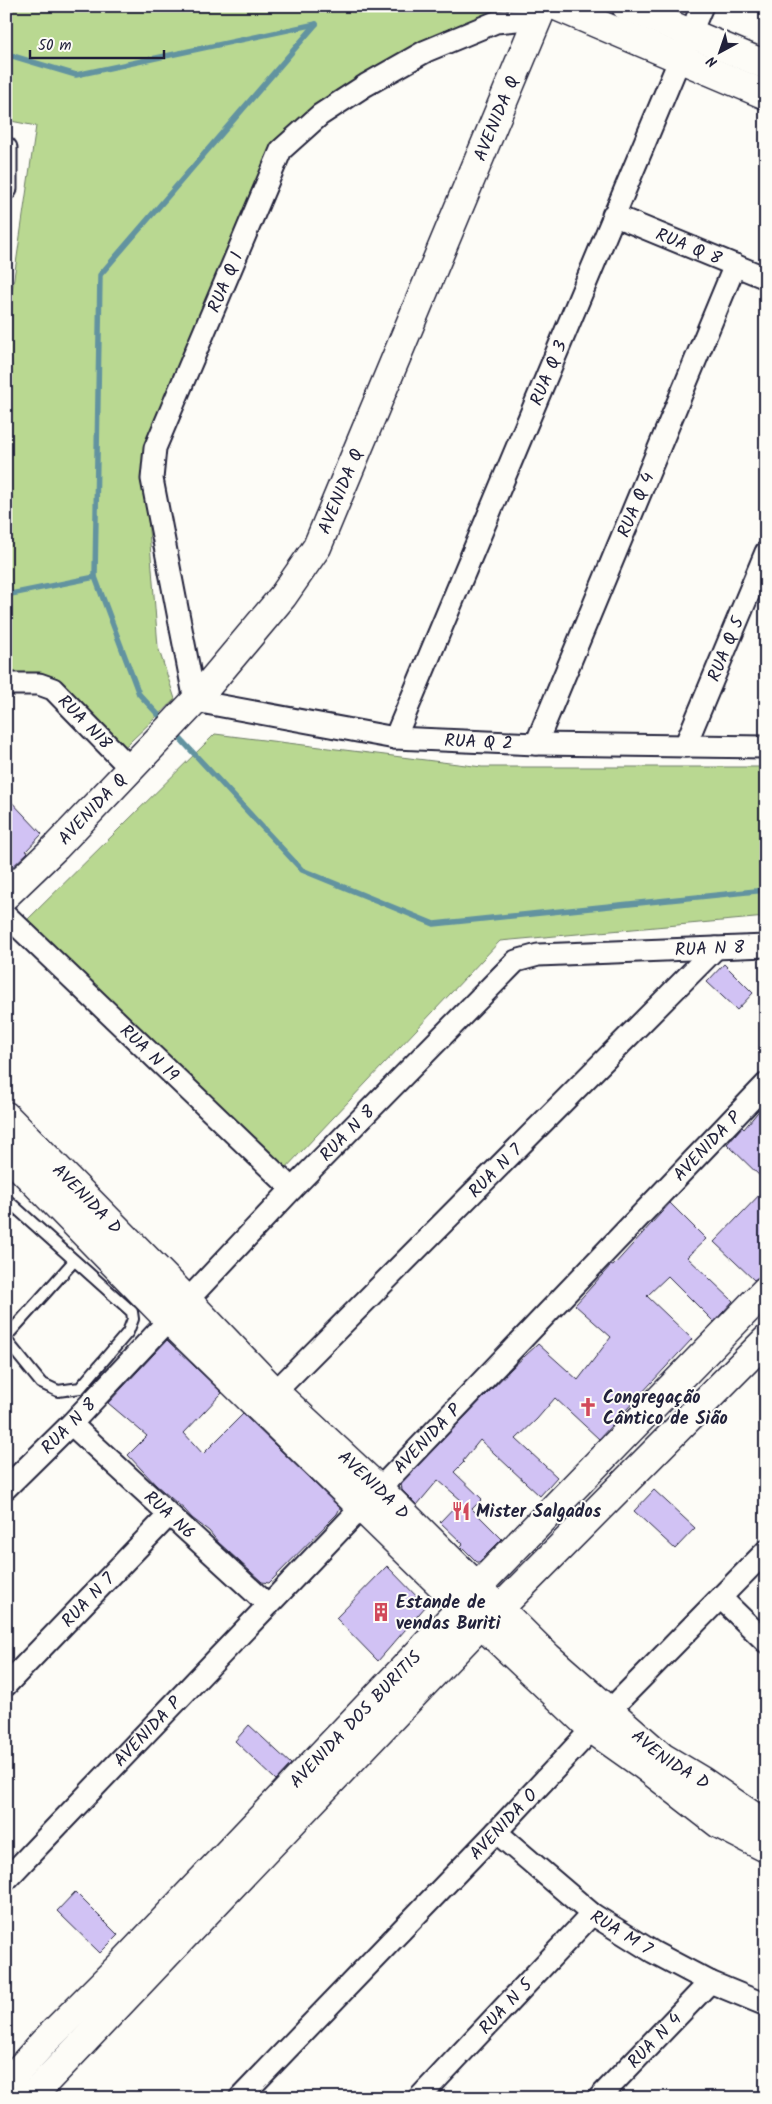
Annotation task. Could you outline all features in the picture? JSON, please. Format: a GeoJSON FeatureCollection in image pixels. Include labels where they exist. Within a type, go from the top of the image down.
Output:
{"type":"FeatureCollection","features":[{"type":"Feature","properties":{"kind":"street"},"geometry":{"type":"LineString","coordinates":[[626,6],[766,65]]}},
{"type":"Feature","properties":{"kind":"street","name":"RUA Q 3"},"geometry":{"type":"LineString","coordinates":[[395,738],[613,215],[692,34],[702,6]]}},
{"type":"Feature","properties":{"kind":"street"},"geometry":{"type":"LineString","coordinates":[[546,10],[681,60],[766,95]]}},
{"type":"Feature","properties":{"kind":"street","name":"AVENIDA Q"},"geometry":{"type":"LineString","coordinates":[[6,895],[56,847],[178,718],[283,596],[317,547],[546,10]]}},
{"type":"Feature","properties":{"kind":"street","name":"RUA Q 1"},"geometry":{"type":"LineString","coordinates":[[178,718],[152,479],[152,462],[156,448],[280,150],[320,115],[366,85],[426,51],[496,22],[546,10]]}},
{"type":"Feature","properties":{"kind":"street"},"geometry":{"type":"LineString","coordinates":[[6,148],[6,188]]}},
{"type":"Feature","properties":{"kind":"street","name":"RUA Q 8"},"geometry":{"type":"LineString","coordinates":[[613,215],[766,278]]}},
{"type":"Feature","properties":{"kind":"street","name":"RUA Q 4"},"geometry":{"type":"LineString","coordinates":[[536,744],[735,265]]}},
{"type":"Feature","properties":{"kind":"street","name":"RUA Q 5"},"geometry":{"type":"LineString","coordinates":[[685,746],[766,552]]}},
{"type":"Feature","properties":{"kind":"street","name":"RUA N18"},"geometry":{"type":"LineString","coordinates":[[6,684],[39,684],[53,689],[130,768]]}},
{"type":"Feature","properties":{"kind":"street","name":"RUA Q 2"},"geometry":{"type":"LineString","coordinates":[[178,718],[395,738],[536,744],[766,747]]}},
{"type":"Feature","properties":{"kind":"street","name":"RUA N 19"},"geometry":{"type":"LineString","coordinates":[[6,915],[292,1189]]}},
{"type":"Feature","properties":{"kind":"street","name":"RUA N 8"},"geometry":{"type":"LineString","coordinates":[[6,1488],[71,1424],[170,1321],[292,1189],[516,961],[538,955],[766,946]]}},
{"type":"Feature","properties":{"kind":"street","name":"RUA N 7"},"geometry":{"type":"LineString","coordinates":[[275,1392],[716,948]]}},
{"type":"Feature","properties":{"kind":"street","name":"AVENIDA P"},"geometry":{"type":"LineString","coordinates":[[6,1880],[267,1604],[766,1084]]}},
{"type":"Feature","properties":{"kind":"street","name":"AVENIDA D"},"geometry":{"type":"LineString","coordinates":[[6,1116],[275,1392],[370,1498]]}},
{"type":"Feature","properties":{"kind":"street","name":"AVENIDA D"},"geometry":{"type":"LineString","coordinates":[[6,1153],[170,1321],[370,1498],[643,1765],[719,1824],[766,1848]]}},
{"type":"Feature","properties":{"kind":"street","name":"AVENIDA DOS BURITIS"},"geometry":{"type":"LineString","coordinates":[[30,2098],[766,1290]]}},
{"type":"Feature","properties":{"kind":"street","name":"AVENIDA DOS BURITIS"},"geometry":{"type":"LineString","coordinates":[[6,2084],[44,2042],[480,1606],[766,1340]]}},
{"type":"Feature","properties":{"kind":"street","name":"RUA N6"},"geometry":{"type":"LineString","coordinates":[[71,1424],[168,1516],[267,1604]]}},
{"type":"Feature","properties":{"kind":"street","name":"RUA N 7"},"geometry":{"type":"LineString","coordinates":[[6,1685],[168,1516]]}},
{"type":"Feature","properties":{"kind":"street","name":"AVENIDA O"},"geometry":{"type":"LineString","coordinates":[[240,2098],[600,1721],[766,1551]]}},
{"type":"Feature","properties":{"kind":"street"},"geometry":{"type":"LineString","coordinates":[[721,1598],[766,1642]]}},
{"type":"Feature","properties":{"kind":"street","name":"AVENIDA D"},"geometry":{"type":"LineString","coordinates":[[600,1721],[702,1781],[766,1825]]}},
{"type":"Feature","properties":{"kind":"street","name":"RUA M 7"},"geometry":{"type":"LineString","coordinates":[[496,1832],[592,1914],[653,1952],[710,1982],[766,2005]]}},
{"type":"Feature","properties":{"kind":"street","name":"RUA N 5"},"geometry":{"type":"LineString","coordinates":[[419,2098],[592,1914]]}},
{"type":"Feature","properties":{"kind":"street","name":"RUA N 4"},"geometry":{"type":"LineString","coordinates":[[599,2098],[710,1982]]}},
{"type":"Feature","properties":{"kind":"lane"},"geometry":{"type":"LineString","coordinates":[[6,1199],[132,1312],[133,1319],[128,1332],[80,1388],[58,1391],[41,1383],[6,1338],[74,1261]]}},
{"type":"Feature","properties":{"kind":"green space"},"geometry":{"type":"Polygon","coordinates":[[[6,6],[513,6],[425,45],[275,145],[143,459],[158,647],[175,699],[109,762],[50,684],[6,692],[6,333],[36,126],[6,120],[6,6]]]}},
{"type":"Feature","properties":{"kind":"green space"},"geometry":{"type":"Polygon","coordinates":[[[215,734],[482,767],[766,767],[766,917],[500,941],[283,1171],[23,924],[215,734]]]}},
{"type":"Feature","properties":{"kind":"building"},"geometry":{"type":"Polygon","coordinates":[[[6,796],[42,834],[26,851],[28,852],[6,873],[6,796]]]}},
{"type":"Feature","properties":{"kind":"building"},"geometry":{"type":"Polygon","coordinates":[[[724,964],[753,993],[737,1010],[707,982],[724,964]]]}},
{"type":"Feature","properties":{"kind":"building"},"geometry":{"type":"Polygon","coordinates":[[[766,1102],[766,1182],[727,1144],[742,1127],[744,1129],[766,1102]]]}},
{"type":"Feature","properties":{"kind":"building"},"geometry":{"type":"Polygon","coordinates":[[[766,1188],[766,1270],[754,1280],[714,1242],[766,1188]]]}},
{"type":"Feature","properties":{"kind":"building"},"geometry":{"type":"Polygon","coordinates":[[[670,1203],[706,1239],[687,1257],[733,1301],[714,1322],[668,1276],[647,1296],[692,1339],[599,1439],[555,1398],[516,1439],[557,1477],[540,1496],[480,1440],[454,1472],[482,1499],[472,1509],[502,1539],[477,1562],[461,1546],[463,1544],[440,1522],[461,1500],[438,1480],[417,1505],[402,1490],[401,1483],[512,1368],[538,1344],[578,1380],[611,1337],[575,1305],[670,1203]]]}},
{"type":"Feature","properties":{"kind":"building"},"geometry":{"type":"Polygon","coordinates":[[[167,1340],[222,1393],[184,1433],[203,1454],[243,1414],[340,1508],[337,1514],[269,1583],[262,1582],[218,1542],[209,1531],[156,1485],[128,1455],[147,1436],[108,1403],[167,1340]]]}},
{"type":"Feature","properties":{"kind":"building"},"geometry":{"type":"Polygon","coordinates":[[[654,1490],[695,1528],[675,1549],[634,1511],[654,1490]]]}},
{"type":"Feature","properties":{"kind":"building","name":"Estande de vendas Buriti"},"geometry":{"type":"Polygon","coordinates":[[[387,1566],[426,1606],[378,1661],[336,1618],[387,1566]]]}},
{"type":"Feature","properties":{"kind":"building"},"geometry":{"type":"Polygon","coordinates":[[[249,1725],[291,1764],[276,1780],[235,1741],[249,1725]]]}},
{"type":"Feature","properties":{"kind":"building"},"geometry":{"type":"Polygon","coordinates":[[[75,1892],[118,1935],[100,1953],[57,1911],[75,1892]]]}},
{"type":"Feature","properties":{"kind":"waterway"},"geometry":{"type":"LineString","coordinates":[[6,54],[76,75],[316,24]]}},
{"type":"Feature","properties":{"kind":"waterway"},"geometry":{"type":"LineString","coordinates":[[164,721],[139,694],[95,577],[100,275],[316,24]]}},
{"type":"Feature","properties":{"kind":"waterway"},"geometry":{"type":"LineString","coordinates":[[6,595],[95,577]]}},
{"type":"Feature","properties":{"kind":"waterway"},"geometry":{"type":"LineString","coordinates":[[174,732],[302,870],[434,924],[766,890]]}},
{"type":"Feature","properties":{"kind":"place","name":"Congregação Cântico de Sião"},"geometry":{"type":"Point","coordinates":[588,1407]}},
{"type":"Feature","properties":{"kind":"place","name":"Mister Salgados"},"geometry":{"type":"Point","coordinates":[461,1511]}},
{"type":"Feature","properties":{"kind":"place","name":"Estande de vendas Buriti"},"geometry":{"type":"Point","coordinates":[381,1612]}}]}
